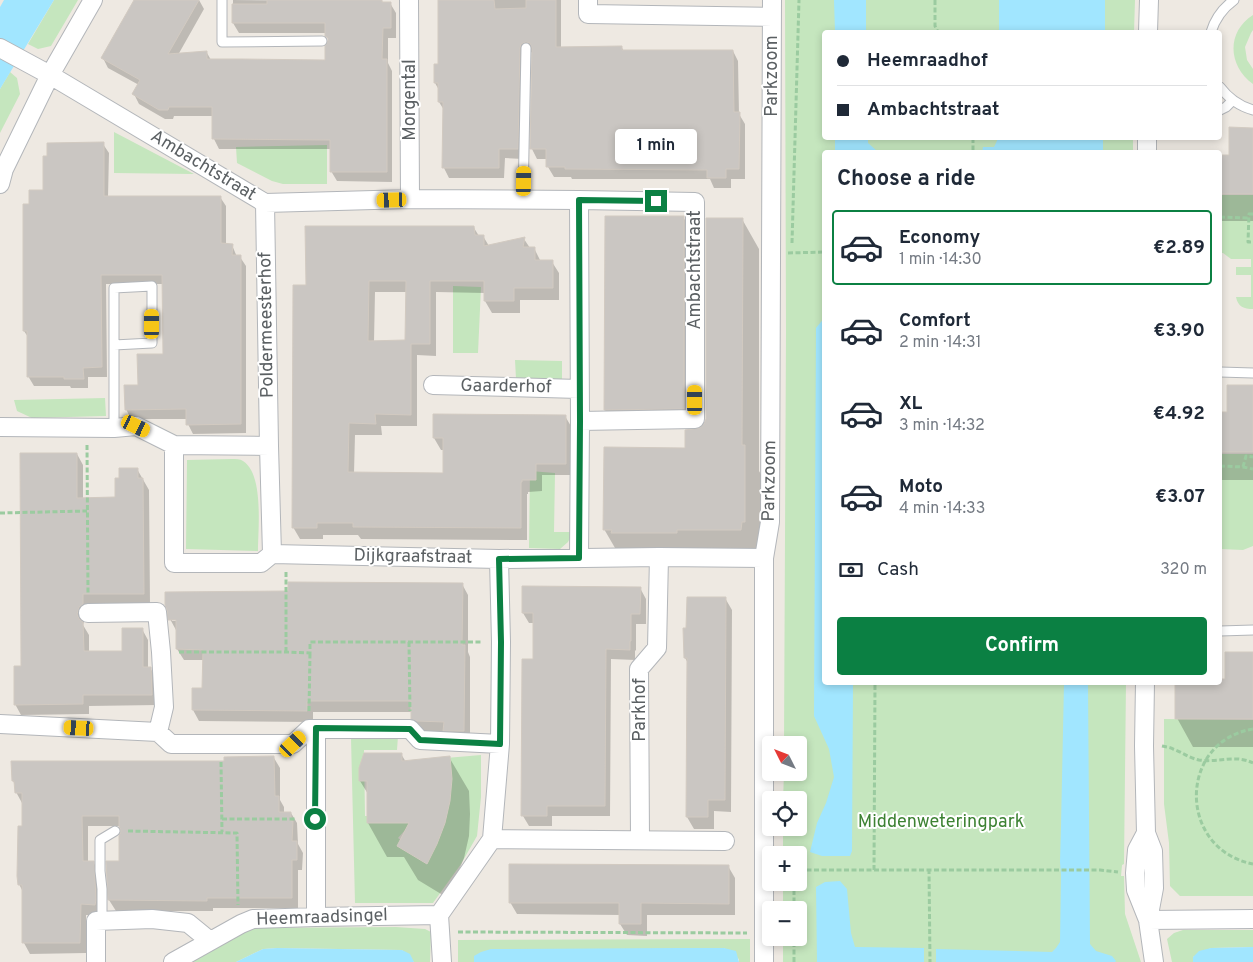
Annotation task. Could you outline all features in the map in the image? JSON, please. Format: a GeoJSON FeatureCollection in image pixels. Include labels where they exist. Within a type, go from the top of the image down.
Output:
{"type":"FeatureCollection","features":[{"type":"Feature","properties":{"kind":"street"},"geometry":{"type":"LineString","coordinates":[[0,184],[4,169],[50,75],[93,0]]}},
{"type":"Feature","properties":{"kind":"street","name":"Morgental"},"geometry":{"type":"LineString","coordinates":[[409,0],[410,199]]}},
{"type":"Feature","properties":{"kind":"street"},"geometry":{"type":"LineString","coordinates":[[588,0],[588,14],[772,9]]}},
{"type":"Feature","properties":{"kind":"street"},"geometry":{"type":"LineString","coordinates":[[1148,30],[1149,0]]}},
{"type":"Feature","properties":{"kind":"street","name":"Parkzoom"},"geometry":{"type":"LineString","coordinates":[[764,901],[764,558],[770,522],[772,9]]}},
{"type":"Feature","properties":{"kind":"street","name":"Ambachtstraat"},"geometry":{"type":"LineString","coordinates":[[0,48],[50,75],[265,203],[410,199],[695,202],[695,419],[580,421]]}},
{"type":"Feature","properties":{"kind":"street"},"geometry":{"type":"LineString","coordinates":[[579,200],[579,558]]}},
{"type":"Feature","properties":{"kind":"street","name":"Poldermeesterhof"},"geometry":{"type":"LineString","coordinates":[[265,203],[269,446],[279,554]]}},
{"type":"Feature","properties":{"kind":"street","name":"Gaarderhof"},"geometry":{"type":"LineString","coordinates":[[433,385],[579,389]]}},
{"type":"Feature","properties":{"kind":"street"},"geometry":{"type":"LineString","coordinates":[[0,426],[114,428],[136,426],[174,445],[269,446]]}},
{"type":"Feature","properties":{"kind":"street"},"geometry":{"type":"LineString","coordinates":[[174,445],[174,563],[261,562],[279,554]]}},
{"type":"Feature","properties":{"kind":"street","name":"Dijkgraafstraat"},"geometry":{"type":"LineString","coordinates":[[279,554],[499,559],[764,558]]}},
{"type":"Feature","properties":{"kind":"street","name":"Parkhof"},"geometry":{"type":"LineString","coordinates":[[640,839],[640,669],[657,648],[659,557]]}},
{"type":"Feature","properties":{"kind":"street"},"geometry":{"type":"LineString","coordinates":[[442,962],[439,915],[492,838],[500,744],[501,642],[499,559]]}},
{"type":"Feature","properties":{"kind":"street"},"geometry":{"type":"LineString","coordinates":[[88,613],[157,612],[164,707],[158,732]]}},
{"type":"Feature","properties":{"kind":"street"},"geometry":{"type":"LineString","coordinates":[[1145,685],[1146,833],[1153,851],[1154,888],[1148,920],[1154,962]]}},
{"type":"Feature","properties":{"kind":"street"},"geometry":{"type":"LineString","coordinates":[[0,724],[158,732],[171,744],[293,744],[312,729],[410,729],[420,740],[500,744]]}},
{"type":"Feature","properties":{"kind":"street"},"geometry":{"type":"LineString","coordinates":[[312,729],[316,917]]}},
{"type":"Feature","properties":{"kind":"street"},"geometry":{"type":"LineString","coordinates":[[492,838],[725,840]]}},
{"type":"Feature","properties":{"kind":"street","name":"Heemraadsingel"},"geometry":{"type":"LineString","coordinates":[[173,962],[253,919],[439,915]]}},
{"type":"Feature","properties":{"kind":"street"},"geometry":{"type":"LineString","coordinates":[[96,962],[96,922],[152,919],[188,924],[210,941]]}},
{"type":"Feature","properties":{"kind":"street"},"geometry":{"type":"LineString","coordinates":[[1148,920],[1253,919]]}},
{"type":"Feature","properties":{"kind":"street","name":"Parkzoom"},"geometry":{"type":"LineString","coordinates":[[764,946],[764,962]]}},
{"type":"Feature","properties":{"kind":"lane"},"geometry":{"type":"LineString","coordinates":[[222,0],[222,42],[322,41]]}},
{"type":"Feature","properties":{"kind":"lane"},"geometry":{"type":"LineString","coordinates":[[1212,30],[1222,10],[1234,0]]}},
{"type":"Feature","properties":{"kind":"lane"},"geometry":{"type":"LineString","coordinates":[[523,200],[526,48]]}},
{"type":"Feature","properties":{"kind":"lane"},"geometry":{"type":"LineString","coordinates":[[1222,89],[1233,100],[1253,110]]}},
{"type":"Feature","properties":{"kind":"lane"},"geometry":{"type":"LineString","coordinates":[[1222,109],[1233,100]]}},
{"type":"Feature","properties":{"kind":"lane"},"geometry":{"type":"LineString","coordinates":[[114,345],[152,343],[152,286],[114,288],[114,345],[114,428]]}},
{"type":"Feature","properties":{"kind":"lane"},"geometry":{"type":"LineString","coordinates":[[1222,372],[1253,373]]}},
{"type":"Feature","properties":{"kind":"lane"},"geometry":{"type":"LineString","coordinates":[[1222,631],[1253,630]]}},
{"type":"Feature","properties":{"kind":"lane"},"geometry":{"type":"LineString","coordinates":[[102,921],[100,840],[115,831]]}},
{"type":"Feature","properties":{"kind":"path"},"geometry":{"type":"LineString","coordinates":[[792,243],[799,0]]}},
{"type":"Feature","properties":{"kind":"path"},"geometry":{"type":"LineString","coordinates":[[935,0],[935,26],[937,30]]}},
{"type":"Feature","properties":{"kind":"path"},"geometry":{"type":"LineString","coordinates":[[1253,214],[1249,214],[1248,242],[1253,242]]}},
{"type":"Feature","properties":{"kind":"path"},"geometry":{"type":"LineString","coordinates":[[1222,217],[1249,218]]}},
{"type":"Feature","properties":{"kind":"path"},"geometry":{"type":"LineString","coordinates":[[797,253],[822,252]]}},
{"type":"Feature","properties":{"kind":"path"},"geometry":{"type":"LineString","coordinates":[[87,427],[88,613]]}},
{"type":"Feature","properties":{"kind":"path"},"geometry":{"type":"LineString","coordinates":[[1243,467],[1246,456],[1253,456]]}},
{"type":"Feature","properties":{"kind":"path"},"geometry":{"type":"LineString","coordinates":[[1222,466],[1253,469]]}},
{"type":"Feature","properties":{"kind":"path"},"geometry":{"type":"LineString","coordinates":[[0,513],[87,511]]}},
{"type":"Feature","properties":{"kind":"path"},"geometry":{"type":"LineString","coordinates":[[279,554],[286,652]]}},
{"type":"Feature","properties":{"kind":"path"},"geometry":{"type":"LineString","coordinates":[[312,729],[310,642],[501,642]]}},
{"type":"Feature","properties":{"kind":"path"},"geometry":{"type":"LineString","coordinates":[[409,642],[410,729]]}},
{"type":"Feature","properties":{"kind":"path"},"geometry":{"type":"LineString","coordinates":[[161,652],[310,653]]}},
{"type":"Feature","properties":{"kind":"path"},"geometry":{"type":"LineString","coordinates":[[874,870],[875,685]]}},
{"type":"Feature","properties":{"kind":"path"},"geometry":{"type":"LineString","coordinates":[[1253,729],[1236,734],[1215,749],[1201,771],[1197,783],[1196,796],[1200,821],[1213,842],[1222,851],[1234,858],[1253,864]]}},
{"type":"Feature","properties":{"kind":"path"},"geometry":{"type":"LineString","coordinates":[[221,744],[222,832]]}},
{"type":"Feature","properties":{"kind":"path"},"geometry":{"type":"LineString","coordinates":[[1144,746],[1159,745],[1173,748],[1185,756],[1199,760],[1233,758],[1245,759],[1253,763]]}},
{"type":"Feature","properties":{"kind":"path"},"geometry":{"type":"LineString","coordinates":[[222,819],[315,819]]}},
{"type":"Feature","properties":{"kind":"path"},"geometry":{"type":"LineString","coordinates":[[115,831],[237,833],[238,902],[241,924]]}},
{"type":"Feature","properties":{"kind":"path"},"geometry":{"type":"LineString","coordinates":[[929,869],[930,962]]}},
{"type":"Feature","properties":{"kind":"path"},"geometry":{"type":"LineString","coordinates":[[807,870],[1100,870]]}},
{"type":"Feature","properties":{"kind":"path"},"geometry":{"type":"LineString","coordinates":[[440,933],[762,933]]}},
{"type":"Feature","properties":{"kind":"path"},"geometry":{"type":"LineString","coordinates":[[794,946],[794,962]]}},
{"type":"Feature","properties":{"kind":"green space"},"geometry":{"type":"Polygon","coordinates":[[[54,0],[78,0],[51,46],[38,49],[28,44],[54,0]]]}},
{"type":"Feature","properties":{"kind":"green space","name":"Middenweteringpark"},"geometry":{"type":"Polygon","coordinates":[[[785,0],[1135,0],[1134,30],[822,30],[822,140],[1133,140],[1133,150],[822,150],[822,685],[1126,685],[1124,864],[1122,865],[1121,876],[1124,876],[1125,914],[1141,962],[783,962],[783,946],[807,946],[807,901],[783,901],[783,891],[807,891],[807,846],[783,846],[783,836],[807,836],[807,791],[783,791],[784,781],[808,781],[808,736],[784,736],[785,0]]]}},
{"type":"Feature","properties":{"kind":"green space"},"geometry":{"type":"Polygon","coordinates":[[[1253,15],[1253,30],[1245,47],[1247,60],[1253,69],[1253,84],[1239,68],[1235,59],[1234,49],[1238,30],[1253,15]]]}},
{"type":"Feature","properties":{"kind":"green space"},"geometry":{"type":"Polygon","coordinates":[[[10,72],[17,78],[20,94],[0,133],[0,89],[10,72]]]}},
{"type":"Feature","properties":{"kind":"green space"},"geometry":{"type":"Polygon","coordinates":[[[114,132],[194,174],[114,173],[114,132]]]}},
{"type":"Feature","properties":{"kind":"green space"},"geometry":{"type":"Polygon","coordinates":[[[327,145],[327,184],[283,184],[272,181],[237,163],[236,147],[327,145]]]}},
{"type":"Feature","properties":{"kind":"green space"},"geometry":{"type":"Polygon","coordinates":[[[1222,195],[1253,195],[1253,309],[1242,307],[1236,297],[1251,297],[1251,275],[1236,275],[1236,267],[1251,267],[1251,259],[1231,259],[1223,253],[1222,195]]]}},
{"type":"Feature","properties":{"kind":"green space"},"geometry":{"type":"Polygon","coordinates":[[[453,286],[481,287],[478,353],[453,353],[453,286]]]}},
{"type":"Feature","properties":{"kind":"green space"},"geometry":{"type":"Polygon","coordinates":[[[515,360],[562,361],[562,380],[516,379],[515,360]]]}},
{"type":"Feature","properties":{"kind":"green space"},"geometry":{"type":"Polygon","coordinates":[[[105,398],[106,416],[32,418],[17,411],[14,400],[105,398]]]}},
{"type":"Feature","properties":{"kind":"green space"},"geometry":{"type":"Polygon","coordinates":[[[1222,454],[1253,454],[1253,546],[1243,550],[1222,549],[1222,454]]]}},
{"type":"Feature","properties":{"kind":"green space"},"geometry":{"type":"Polygon","coordinates":[[[232,459],[243,461],[250,468],[254,477],[259,516],[258,551],[186,549],[187,460],[232,459]]]}},
{"type":"Feature","properties":{"kind":"green space"},"geometry":{"type":"Polygon","coordinates":[[[530,471],[555,473],[554,532],[573,532],[568,542],[560,549],[529,548],[530,471]]]}},
{"type":"Feature","properties":{"kind":"green space"},"geometry":{"type":"Polygon","coordinates":[[[1164,719],[1253,720],[1253,896],[1180,896],[1170,886],[1169,843],[1164,804],[1164,719]]]}},
{"type":"Feature","properties":{"kind":"green space"},"geometry":{"type":"Polygon","coordinates":[[[398,736],[397,750],[364,750],[365,816],[399,816],[410,821],[398,838],[423,857],[446,758],[481,755],[481,797],[477,836],[461,864],[433,903],[355,903],[351,738],[398,736]]]}},
{"type":"Feature","properties":{"kind":"green space"},"geometry":{"type":"Polygon","coordinates":[[[396,927],[425,929],[431,932],[430,962],[414,962],[402,950],[277,948],[263,949],[236,962],[189,962],[250,928],[396,927]]]}},
{"type":"Feature","properties":{"kind":"green space"},"geometry":{"type":"Polygon","coordinates":[[[1183,930],[1253,930],[1253,947],[1211,948],[1193,957],[1193,962],[1172,962],[1167,939],[1174,933],[1183,930]]]}},
{"type":"Feature","properties":{"kind":"green space"},"geometry":{"type":"Polygon","coordinates":[[[750,939],[750,962],[739,962],[739,959],[724,948],[474,956],[474,962],[458,962],[458,940],[750,939]]]}},
{"type":"Feature","properties":{"kind":"water"},"geometry":{"type":"Polygon","coordinates":[[[4,0],[54,0],[0,89],[0,7],[4,0]]]}},
{"type":"Feature","properties":{"kind":"water"},"geometry":{"type":"Polygon","coordinates":[[[834,0],[866,0],[866,30],[835,30],[834,0]]]}},
{"type":"Feature","properties":{"kind":"water"},"geometry":{"type":"Polygon","coordinates":[[[999,0],[1105,0],[1105,30],[999,30],[999,0]]]}},
{"type":"Feature","properties":{"kind":"water"},"geometry":{"type":"Polygon","coordinates":[[[835,140],[868,140],[868,143],[876,150],[835,150],[835,140]]]}},
{"type":"Feature","properties":{"kind":"water"},"geometry":{"type":"Polygon","coordinates":[[[997,140],[1103,140],[1103,150],[982,150],[983,147],[994,147],[997,140]]]}},
{"type":"Feature","properties":{"kind":"water"},"geometry":{"type":"Polygon","coordinates":[[[822,321],[822,685],[853,685],[852,851],[850,856],[822,856],[810,852],[817,823],[826,803],[834,777],[829,749],[814,716],[816,328],[822,321]]]}},
{"type":"Feature","properties":{"kind":"water"},"geometry":{"type":"Polygon","coordinates":[[[1064,685],[1088,685],[1090,944],[1096,951],[1112,956],[1116,961],[936,962],[936,949],[1052,952],[1060,942],[1064,685]]]}},
{"type":"Feature","properties":{"kind":"water"},"geometry":{"type":"Polygon","coordinates":[[[840,881],[847,889],[851,933],[855,947],[924,948],[924,962],[817,962],[816,887],[825,882],[840,881]]]}},
{"type":"Feature","properties":{"kind":"water"},"geometry":{"type":"Polygon","coordinates":[[[1253,947],[1253,962],[1193,962],[1193,957],[1199,951],[1211,948],[1253,947]]]}},
{"type":"Feature","properties":{"kind":"water"},"geometry":{"type":"Polygon","coordinates":[[[724,948],[736,951],[739,962],[474,962],[474,956],[491,949],[724,948]]]}},
{"type":"Feature","properties":{"kind":"water"},"geometry":{"type":"Polygon","coordinates":[[[263,949],[402,950],[410,954],[414,962],[236,962],[263,949]]]}},
{"type":"Feature","properties":{"kind":"building"},"geometry":{"type":"Polygon","coordinates":[[[134,0],[199,0],[168,54],[207,51],[207,59],[325,60],[325,46],[328,38],[325,36],[325,23],[232,23],[232,4],[267,4],[267,0],[382,0],[382,2],[391,2],[391,28],[383,28],[382,59],[387,59],[387,172],[330,172],[330,140],[212,139],[212,107],[169,107],[168,110],[159,110],[132,94],[140,80],[101,58],[134,0]]]}},
{"type":"Feature","properties":{"kind":"building"},"geometry":{"type":"Polygon","coordinates":[[[438,0],[494,0],[495,9],[526,8],[526,0],[556,0],[556,47],[622,46],[622,50],[733,50],[734,112],[740,112],[739,169],[726,169],[726,178],[707,178],[707,170],[565,169],[565,167],[546,167],[546,149],[530,149],[532,48],[530,43],[526,42],[521,44],[520,48],[518,149],[499,149],[499,168],[442,168],[443,102],[438,102],[438,83],[434,83],[434,64],[438,64],[438,0]]]}},
{"type":"Feature","properties":{"kind":"building"},"geometry":{"type":"Polygon","coordinates":[[[1229,127],[1253,128],[1253,194],[1222,194],[1222,155],[1229,155],[1229,127]]]}},
{"type":"Feature","properties":{"kind":"building"},"geometry":{"type":"Polygon","coordinates":[[[104,142],[104,196],[221,196],[221,243],[233,244],[232,255],[241,255],[241,424],[186,425],[186,409],[125,410],[124,385],[138,385],[137,354],[163,354],[162,275],[101,275],[102,367],[83,368],[84,379],[27,377],[27,331],[23,331],[23,204],[29,204],[29,190],[43,190],[43,156],[47,156],[47,143],[104,142]]]}},
{"type":"Feature","properties":{"kind":"building"},"geometry":{"type":"Polygon","coordinates":[[[605,216],[684,216],[684,409],[604,410],[605,216]]]}},
{"type":"Feature","properties":{"kind":"building"},"geometry":{"type":"Polygon","coordinates":[[[706,218],[743,218],[742,445],[745,445],[745,522],[742,522],[741,530],[677,530],[677,533],[611,533],[612,530],[603,530],[604,447],[685,448],[685,430],[700,428],[706,419],[706,218]]]}},
{"type":"Feature","properties":{"kind":"building"},"geometry":{"type":"Polygon","coordinates":[[[305,226],[474,226],[475,235],[484,235],[484,246],[525,237],[523,247],[535,247],[535,260],[553,260],[553,288],[514,288],[514,301],[484,301],[484,281],[430,281],[430,344],[411,344],[411,415],[375,414],[376,424],[349,423],[348,472],[443,473],[443,438],[433,438],[433,414],[566,415],[566,464],[536,464],[536,480],[522,480],[521,528],[353,527],[353,523],[317,523],[317,528],[292,528],[293,285],[306,285],[305,226]],[[369,281],[368,341],[405,340],[406,281],[369,281]]]}},
{"type":"Feature","properties":{"kind":"building"},"geometry":{"type":"Polygon","coordinates":[[[1227,385],[1253,385],[1253,452],[1222,452],[1222,412],[1227,412],[1227,385]]]}},
{"type":"Feature","properties":{"kind":"building"},"geometry":{"type":"Polygon","coordinates":[[[20,453],[77,453],[77,498],[115,497],[115,478],[119,478],[119,468],[138,468],[138,478],[143,478],[144,594],[83,594],[83,604],[79,607],[77,614],[83,622],[84,651],[122,651],[122,628],[143,628],[143,667],[151,667],[152,695],[83,695],[83,704],[14,705],[14,666],[21,666],[20,453]]]}},
{"type":"Feature","properties":{"kind":"building"},"geometry":{"type":"Polygon","coordinates":[[[288,582],[463,583],[462,645],[465,645],[464,731],[443,731],[444,722],[411,719],[411,701],[307,701],[307,711],[192,710],[192,688],[202,688],[203,650],[176,649],[176,620],[168,620],[165,592],[288,591],[288,582]]]}},
{"type":"Feature","properties":{"kind":"building"},"geometry":{"type":"Polygon","coordinates":[[[522,586],[641,587],[640,614],[631,614],[630,650],[606,649],[605,806],[547,806],[547,816],[521,816],[522,659],[533,659],[533,613],[522,613],[522,586]]]}},
{"type":"Feature","properties":{"kind":"building"},"geometry":{"type":"Polygon","coordinates":[[[687,597],[726,597],[725,800],[708,800],[708,817],[686,817],[687,658],[684,658],[683,628],[686,628],[687,597]]]}},
{"type":"Feature","properties":{"kind":"building"},"geometry":{"type":"Polygon","coordinates":[[[1225,652],[1253,652],[1253,719],[1175,719],[1175,685],[1222,685],[1222,679],[1225,679],[1225,652]]]}},
{"type":"Feature","properties":{"kind":"building"},"geometry":{"type":"Polygon","coordinates":[[[364,753],[402,753],[402,761],[450,756],[452,779],[450,801],[445,823],[427,864],[397,846],[409,823],[367,823],[367,781],[359,781],[359,768],[364,753]]]}},
{"type":"Feature","properties":{"kind":"building"},"geometry":{"type":"Polygon","coordinates":[[[274,756],[275,796],[279,796],[279,812],[291,812],[291,821],[293,821],[292,841],[297,841],[297,860],[292,860],[292,898],[207,898],[207,901],[108,900],[106,861],[119,861],[119,836],[121,831],[119,816],[82,816],[83,861],[94,861],[96,900],[95,905],[81,904],[80,943],[22,943],[22,885],[18,885],[17,876],[18,826],[22,826],[22,793],[15,793],[11,761],[224,761],[224,757],[274,756]]]}},
{"type":"Feature","properties":{"kind":"building"},"geometry":{"type":"Polygon","coordinates":[[[509,864],[729,865],[729,904],[641,903],[641,924],[619,924],[619,903],[509,903],[509,864]]]}},
{"type":"Feature","properties":{"kind":"route"},"geometry":{"type":"LineString","coordinates":[[315,819],[316,728],[410,729],[420,740],[500,744],[501,642],[499,559],[579,558],[579,200],[656,201]]}}]}
